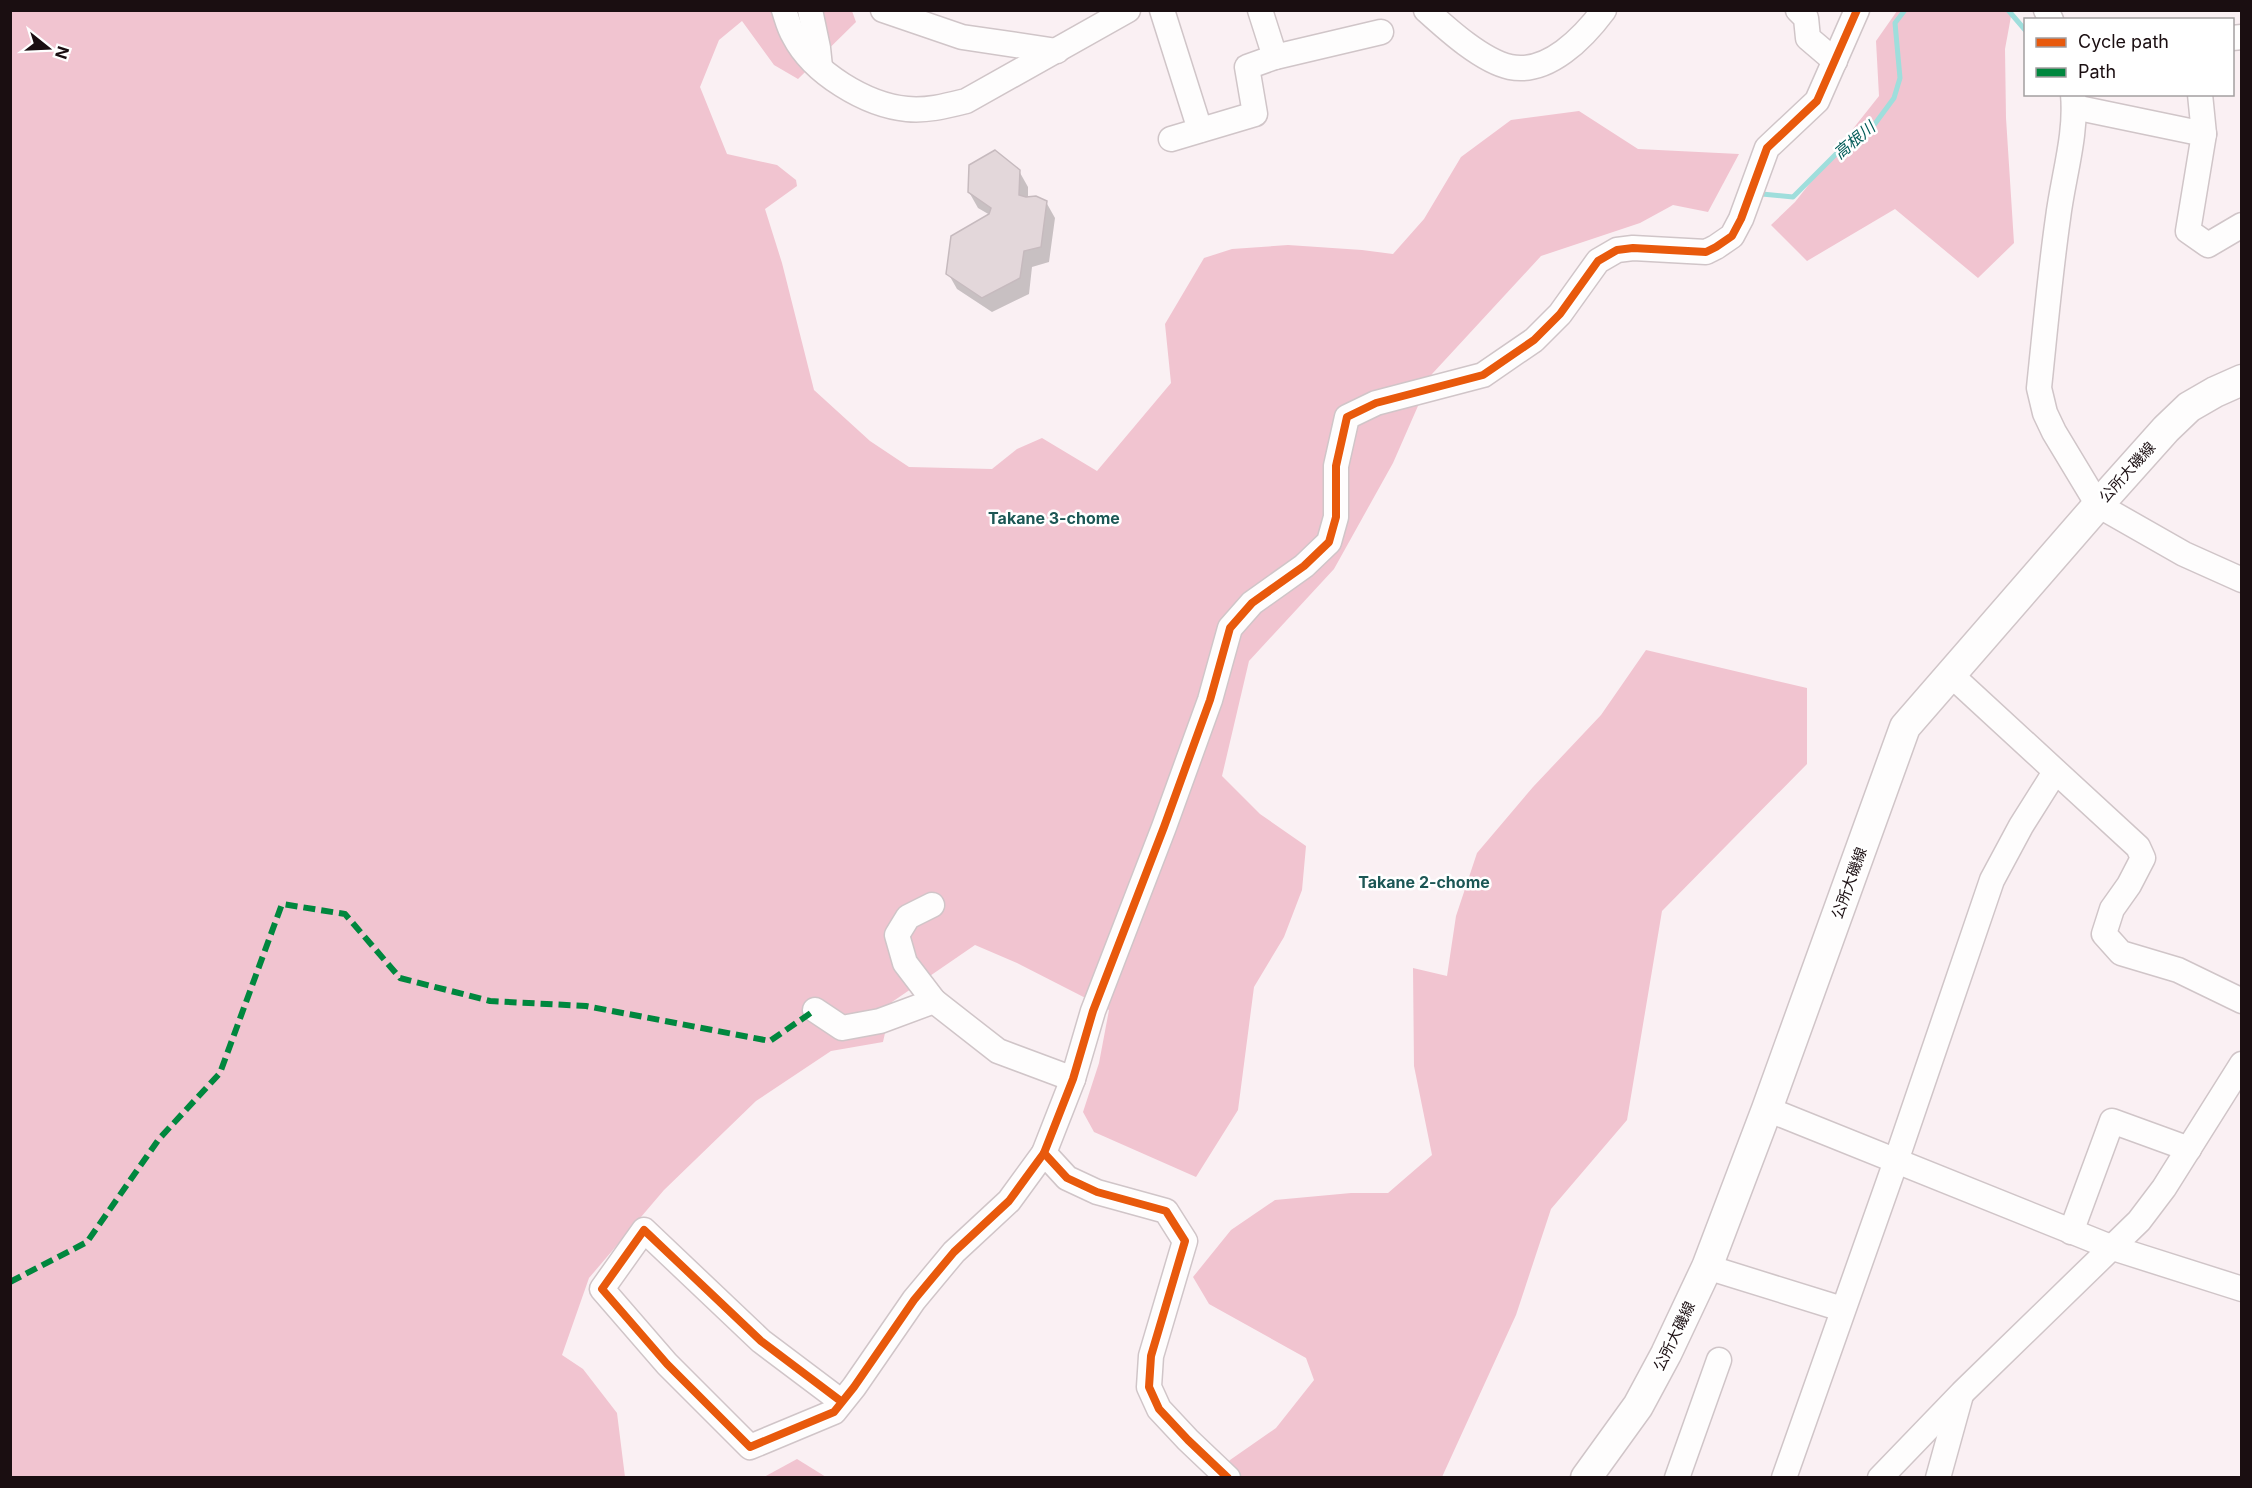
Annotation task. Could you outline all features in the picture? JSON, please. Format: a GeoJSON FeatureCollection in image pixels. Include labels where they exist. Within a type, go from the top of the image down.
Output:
{"type":"FeatureCollection","features":[{"type":"Feature","properties":{"kind":"main road","name":"公所大磯線"},"geometry":{"type":"LineString","coordinates":[[1594,1475],[1638,1406],[1666,1354],[1707,1267],[1767,1109],[1905,727],[1949,673],[2098,504],[2189,407],[2241,380]]}},
{"type":"Feature","properties":{"kind":"street"},"geometry":{"type":"LineString","coordinates":[[784,10],[794,37],[820,67],[837,82],[877,102],[901,108],[925,109],[966,101],[1128,10]]}},
{"type":"Feature","properties":{"kind":"street"},"geometry":{"type":"LineString","coordinates":[[810,10],[820,67]]}},
{"type":"Feature","properties":{"kind":"street"},"geometry":{"type":"LineString","coordinates":[[883,10],[963,38],[1057,51]]}},
{"type":"Feature","properties":{"kind":"street"},"geometry":{"type":"LineString","coordinates":[[1162,10],[1200,130]]}},
{"type":"Feature","properties":{"kind":"street"},"geometry":{"type":"LineString","coordinates":[[1260,10],[1275,57]]}},
{"type":"Feature","properties":{"kind":"street"},"geometry":{"type":"LineString","coordinates":[[1426,10],[1480,53],[1510,67],[1525,68],[1540,64],[1570,48],[1588,31],[1604,10]]}},
{"type":"Feature","properties":{"kind":"street"},"geometry":{"type":"LineString","coordinates":[[1798,10],[1806,18],[1808,38],[1834,61]]}},
{"type":"Feature","properties":{"kind":"street"},"geometry":{"type":"LineString","coordinates":[[842,1402],[761,1341],[645,1230],[602,1289],[666,1364],[750,1447],[834,1412],[842,1402],[914,1300],[954,1252],[1009,1201],[1044,1153],[1073,1079],[1093,1011],[1210,700],[1230,628],[1251,603],[1304,566],[1329,542],[1336,517],[1336,466],[1347,417],[1376,403],[1483,375],[1534,340],[1560,314],[1598,261],[1617,250],[1633,248],[1706,252],[1732,236],[1741,219],[1767,148],[1816,101],[1857,10]]}},
{"type":"Feature","properties":{"kind":"street"},"geometry":{"type":"LineString","coordinates":[[1171,139],[1255,114],[1247,68],[1275,57],[1381,32]]}},
{"type":"Feature","properties":{"kind":"street"},"geometry":{"type":"LineString","coordinates":[[2200,96],[2204,134],[2188,231],[2208,245],[2241,225]]}},
{"type":"Feature","properties":{"kind":"street"},"geometry":{"type":"LineString","coordinates":[[2204,134],[2074,101],[2039,388],[2045,413],[2054,432],[2098,504],[2184,555],[2241,580]]}},
{"type":"Feature","properties":{"kind":"street"},"geometry":{"type":"LineString","coordinates":[[1949,673],[2138,847],[2143,858],[2129,885],[2112,909],[2104,934],[2121,953],[2178,970],[2241,1001]]}},
{"type":"Feature","properties":{"kind":"street"},"geometry":{"type":"LineString","coordinates":[[1784,1478],[1992,880],[2021,826],[2055,772]]}},
{"type":"Feature","properties":{"kind":"street"},"geometry":{"type":"LineString","coordinates":[[932,905],[908,917],[897,934],[905,963],[934,1001],[998,1051],[1073,1079]]}},
{"type":"Feature","properties":{"kind":"street"},"geometry":{"type":"LineString","coordinates":[[815,1010],[842,1028],[880,1021],[934,1001]]}},
{"type":"Feature","properties":{"kind":"street"},"geometry":{"type":"LineString","coordinates":[[1880,1478],[1962,1393],[2139,1221],[2164,1188],[2241,1064]]}},
{"type":"Feature","properties":{"kind":"street"},"geometry":{"type":"LineString","coordinates":[[1767,1109],[2113,1248],[2241,1288]]}},
{"type":"Feature","properties":{"kind":"street"},"geometry":{"type":"LineString","coordinates":[[2071,1232],[2112,1121],[2189,1149]]}},
{"type":"Feature","properties":{"kind":"street"},"geometry":{"type":"LineString","coordinates":[[1044,1153],[1067,1178],[1097,1192],[1166,1211],[1185,1241],[1151,1356],[1149,1387],[1159,1409],[1228,1478]]}},
{"type":"Feature","properties":{"kind":"street"},"geometry":{"type":"LineString","coordinates":[[1707,1267],[1842,1310]]}},
{"type":"Feature","properties":{"kind":"street"},"geometry":{"type":"LineString","coordinates":[[1677,1478],[1719,1360]]}},
{"type":"Feature","properties":{"kind":"street"},"geometry":{"type":"LineString","coordinates":[[1938,1478],[1962,1393]]}},
{"type":"Feature","properties":{"kind":"shaded area"},"geometry":{"type":"Polygon","coordinates":[[[10,11],[852,11],[856,22],[798,79],[774,65],[742,21],[719,40],[700,87],[727,154],[777,165],[796,180],[797,186],[765,209],[782,263],[814,390],[870,441],[909,467],[992,469],[1017,449],[1042,438],[1097,471],[1171,383],[1165,324],[1204,258],[1232,249],[1288,245],[1393,254],[1424,219],[1461,157],[1511,120],[1579,111],[1638,149],[1739,154],[1708,212],[1673,205],[1640,223],[1541,256],[1432,374],[1393,463],[1334,569],[1249,661],[1222,776],[1260,814],[1306,846],[1302,890],[1284,937],[1254,987],[1238,1110],[1196,1177],[1094,1132],[1083,1112],[1099,1063],[1109,1010],[1017,963],[975,945],[892,1002],[883,1042],[831,1051],[756,1101],[664,1190],[589,1278],[562,1355],[583,1369],[617,1413],[625,1477],[11,1477],[10,11]]]}},
{"type":"Feature","properties":{"kind":"shaded area"},"geometry":{"type":"Polygon","coordinates":[[[1897,11],[2012,11],[2005,49],[2006,118],[2014,243],[1978,278],[1895,209],[1807,261],[1771,225],[1795,202],[1879,96],[1876,41],[1897,11]]]}},
{"type":"Feature","properties":{"kind":"shaded area"},"geometry":{"type":"Polygon","coordinates":[[[1646,650],[1807,688],[1807,764],[1662,911],[1627,1120],[1551,1209],[1516,1315],[1442,1477],[1218,1477],[1230,1460],[1276,1428],[1314,1380],[1306,1358],[1209,1304],[1193,1277],[1231,1230],[1275,1200],[1351,1193],[1388,1193],[1432,1155],[1414,1066],[1413,968],[1447,976],[1456,916],[1477,853],[1533,787],[1601,715],[1646,650]]]}},
{"type":"Feature","properties":{"kind":"shaded area"},"geometry":{"type":"Polygon","coordinates":[[[797,1459],[826,1477],[764,1477],[797,1459]]]}},
{"type":"Feature","properties":{"kind":"building"},"geometry":{"type":"Polygon","coordinates":[[[995,150],[1020,170],[1019,195],[1036,196],[1047,201],[1041,247],[1024,251],[1020,278],[982,298],[946,274],[951,236],[989,214],[991,208],[968,192],[969,165],[995,150]]]}},
{"type":"Feature","properties":{"kind":"waterway","name":"高根川"},"geometry":{"type":"LineString","coordinates":[[1762,194],[1793,197],[1839,151],[1858,140],[1874,125],[1894,98],[1900,78],[1895,23],[1905,10]]}},
{"type":"Feature","properties":{"kind":"waterway","name":"高根川"},"geometry":{"type":"LineString","coordinates":[[2008,10],[2024,29]]}},
{"type":"Feature","properties":{"kind":"marked path"},"geometry":{"type":"LineString","coordinates":[[10,1282],[87,1242],[159,1139],[220,1073],[282,904],[345,914],[400,978],[490,1001],[586,1006],[770,1041],[815,1010]]}},
{"type":"Feature","properties":{"kind":"cycle path"},"geometry":{"type":"LineString","coordinates":[[1228,1478],[1159,1409],[1149,1387],[1151,1356],[1185,1241],[1166,1211],[1097,1192],[1067,1178],[1044,1153],[1073,1079],[1093,1011],[1210,700],[1230,628],[1252,603],[1304,566],[1329,542],[1336,517],[1336,466],[1347,417],[1376,403],[1483,375],[1534,340],[1560,314],[1598,261],[1617,250],[1633,248],[1706,252],[1732,236],[1741,219],[1767,148],[1817,101],[1857,10]]}},
{"type":"Feature","properties":{"kind":"cycle path"},"geometry":{"type":"LineString","coordinates":[[842,1402],[761,1341],[644,1230],[602,1289],[667,1364],[750,1447],[834,1412],[854,1387],[914,1300],[954,1252],[1009,1201],[1044,1153]]}},
{"type":"Feature","properties":{"kind":"district","name":"Takane 3-chome"},"geometry":{"type":"Point","coordinates":[1054,518]}},
{"type":"Feature","properties":{"kind":"district","name":"Takane 2-chome"},"geometry":{"type":"Point","coordinates":[1424,882]}}]}
